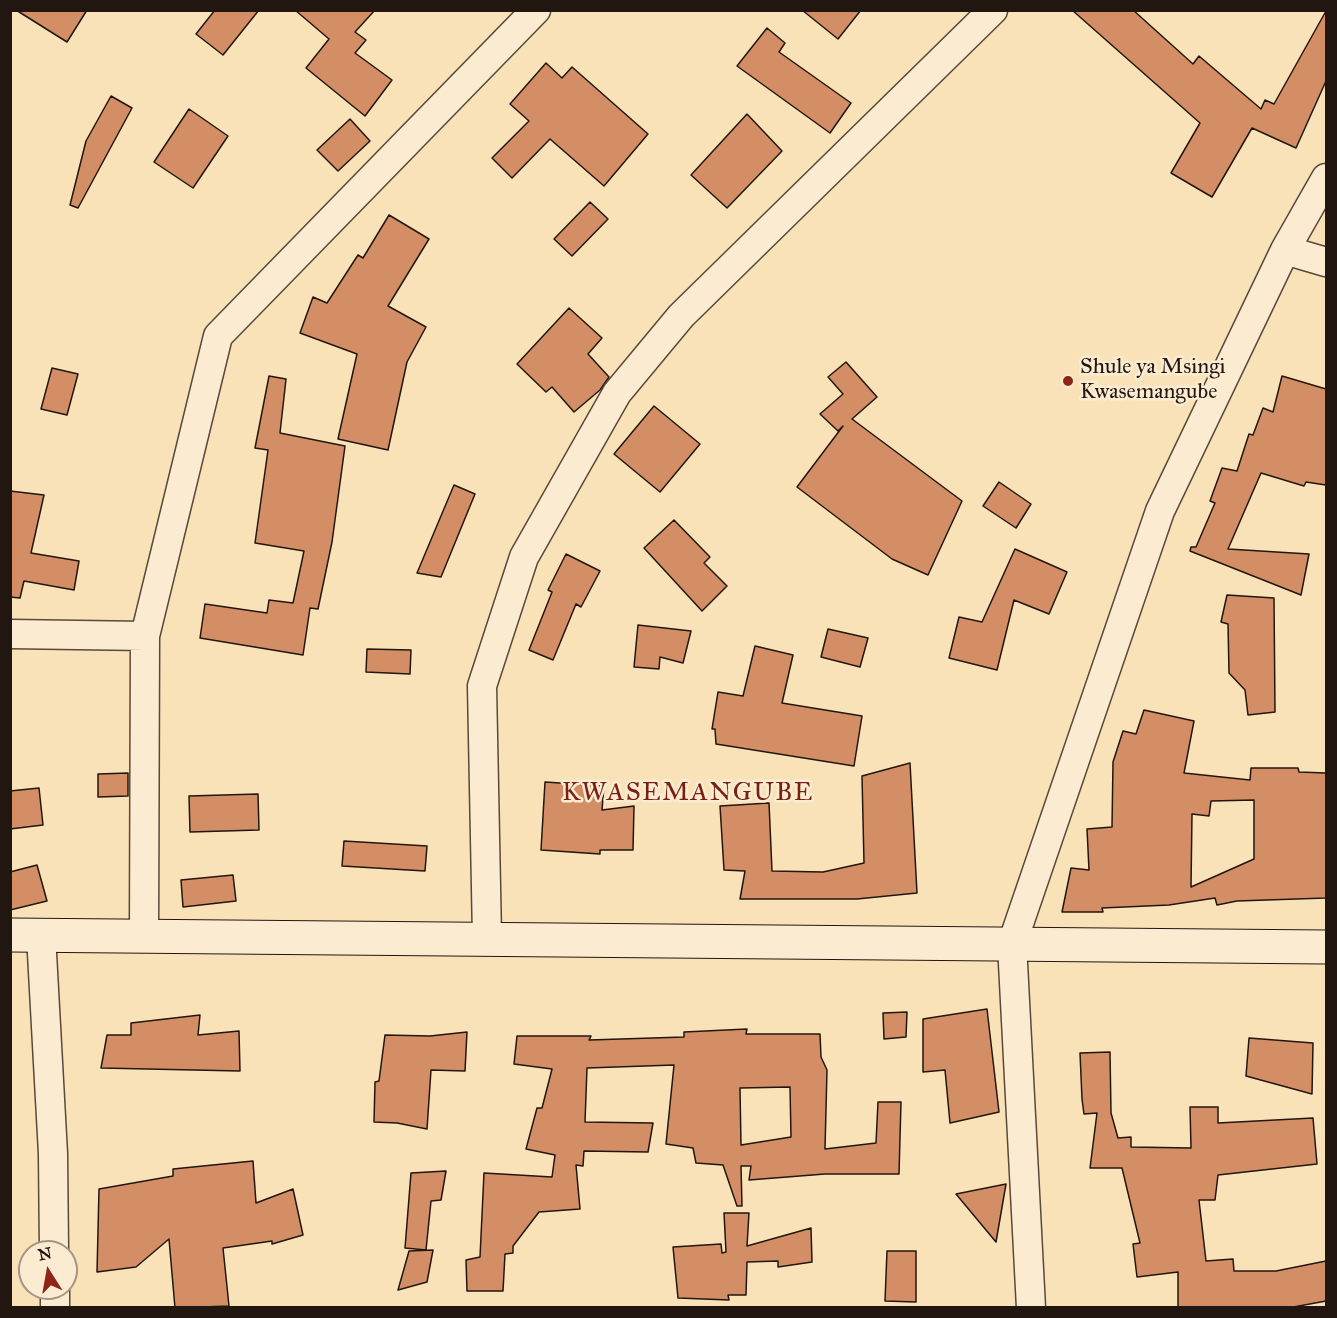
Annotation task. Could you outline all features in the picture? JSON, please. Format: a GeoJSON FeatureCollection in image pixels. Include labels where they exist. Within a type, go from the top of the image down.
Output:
{"type":"FeatureCollection","features":[{"type":"Feature","properties":{"kind":"street"},"geometry":{"type":"LineString","coordinates":[[144,935],[145,636],[218,336],[536,10]]}},
{"type":"Feature","properties":{"kind":"street"},"geometry":{"type":"LineString","coordinates":[[487,938],[482,686],[524,557],[617,393],[681,316],[993,10]]}},
{"type":"Feature","properties":{"kind":"street"},"geometry":{"type":"LineString","coordinates":[[1030,1308],[1012,944],[1160,511],[1285,250],[1326,178]]}},
{"type":"Feature","properties":{"kind":"street"},"geometry":{"type":"LineString","coordinates":[[1285,250],[1326,262]]}},
{"type":"Feature","properties":{"kind":"street"},"geometry":{"type":"LineString","coordinates":[[10,634],[145,636]]}},
{"type":"Feature","properties":{"kind":"street"},"geometry":{"type":"LineString","coordinates":[[54,1240],[53,1154],[26,935],[1326,947]]}},
{"type":"Feature","properties":{"kind":"building"},"geometry":{"type":"Polygon","coordinates":[[[16,10],[87,10],[67,42],[16,10]]]}},
{"type":"Feature","properties":{"kind":"building"},"geometry":{"type":"Polygon","coordinates":[[[215,10],[259,10],[223,55],[196,34],[215,10]]]}},
{"type":"Feature","properties":{"kind":"building"},"geometry":{"type":"Polygon","coordinates":[[[295,10],[375,10],[355,32],[366,40],[355,53],[392,80],[365,116],[306,68],[329,39],[295,10]]]}},
{"type":"Feature","properties":{"kind":"building"},"geometry":{"type":"Polygon","coordinates":[[[802,10],[861,10],[838,39],[802,10]]]}},
{"type":"Feature","properties":{"kind":"building"},"geometry":{"type":"Polygon","coordinates":[[[1072,10],[1133,10],[1193,64],[1199,56],[1261,109],[1265,100],[1274,104],[1326,11],[1326,81],[1296,148],[1252,128],[1212,197],[1171,173],[1200,123],[1072,10]]]}},
{"type":"Feature","properties":{"kind":"building"},"geometry":{"type":"Polygon","coordinates":[[[767,28],[785,43],[779,52],[851,103],[830,133],[737,66],[767,28]]]}},
{"type":"Feature","properties":{"kind":"building"},"geometry":{"type":"Polygon","coordinates":[[[546,63],[562,78],[572,67],[648,134],[604,186],[550,139],[512,178],[492,158],[529,121],[510,104],[546,63]]]}},
{"type":"Feature","properties":{"kind":"building"},"geometry":{"type":"Polygon","coordinates":[[[111,96],[132,108],[78,208],[70,205],[86,141],[111,96]]]}},
{"type":"Feature","properties":{"kind":"building"},"geometry":{"type":"Polygon","coordinates":[[[189,109],[228,136],[193,188],[154,162],[189,109]]]}},
{"type":"Feature","properties":{"kind":"building"},"geometry":{"type":"Polygon","coordinates":[[[747,114],[782,151],[727,208],[691,175],[747,114]]]}},
{"type":"Feature","properties":{"kind":"building"},"geometry":{"type":"Polygon","coordinates":[[[350,119],[370,141],[338,171],[317,150],[350,119]]]}},
{"type":"Feature","properties":{"kind":"building"},"geometry":{"type":"Polygon","coordinates":[[[590,202],[608,219],[572,256],[554,239],[590,202]]]}},
{"type":"Feature","properties":{"kind":"building"},"geometry":{"type":"Polygon","coordinates":[[[389,215],[429,239],[388,306],[426,327],[407,362],[388,450],[338,439],[357,354],[300,333],[313,297],[327,303],[358,255],[363,258],[389,215]]]}},
{"type":"Feature","properties":{"kind":"building"},"geometry":{"type":"Polygon","coordinates":[[[569,308],[602,338],[588,354],[609,377],[600,390],[574,412],[552,387],[546,392],[517,364],[569,308]]]}},
{"type":"Feature","properties":{"kind":"building"},"geometry":{"type":"Polygon","coordinates":[[[846,362],[877,397],[852,419],[962,501],[928,575],[892,559],[797,487],[843,426],[838,431],[820,414],[843,394],[828,377],[846,362]]]}},
{"type":"Feature","properties":{"kind":"building"},"geometry":{"type":"Polygon","coordinates":[[[52,368],[78,374],[67,415],[41,409],[52,368]]]}},
{"type":"Feature","properties":{"kind":"building"},"geometry":{"type":"Polygon","coordinates":[[[269,376],[286,379],[280,433],[345,446],[332,542],[318,609],[310,608],[303,655],[200,638],[205,604],[267,613],[269,600],[293,603],[304,551],[255,543],[268,450],[255,448],[269,376]]]}},
{"type":"Feature","properties":{"kind":"building"},"geometry":{"type":"Polygon","coordinates":[[[1282,376],[1326,389],[1326,485],[1306,482],[1304,486],[1261,473],[1228,549],[1309,554],[1301,595],[1190,551],[1191,547],[1196,547],[1215,503],[1210,501],[1222,468],[1237,471],[1249,434],[1253,435],[1263,408],[1273,412],[1282,376]]]}},
{"type":"Feature","properties":{"kind":"building"},"geometry":{"type":"Polygon","coordinates":[[[654,406],[700,444],[660,492],[614,454],[654,406]]]}},
{"type":"Feature","properties":{"kind":"building"},"geometry":{"type":"Polygon","coordinates":[[[999,482],[1031,504],[1016,528],[983,506],[999,482]]]}},
{"type":"Feature","properties":{"kind":"building"},"geometry":{"type":"Polygon","coordinates":[[[454,485],[475,494],[441,577],[417,573],[454,485]]]}},
{"type":"Feature","properties":{"kind":"building"},"geometry":{"type":"Polygon","coordinates":[[[10,491],[44,495],[31,553],[79,561],[74,590],[24,581],[20,598],[10,597],[10,491]]]}},
{"type":"Feature","properties":{"kind":"building"},"geometry":{"type":"Polygon","coordinates":[[[674,520],[710,557],[704,563],[727,586],[702,611],[644,548],[674,520]]]}},
{"type":"Feature","properties":{"kind":"building"},"geometry":{"type":"Polygon","coordinates":[[[1015,549],[1067,572],[1049,614],[1014,600],[997,670],[949,658],[959,617],[982,622],[1015,549]]]}},
{"type":"Feature","properties":{"kind":"building"},"geometry":{"type":"Polygon","coordinates":[[[566,554],[600,571],[581,607],[576,604],[553,660],[529,650],[552,592],[548,590],[566,554]]]}},
{"type":"Feature","properties":{"kind":"building"},"geometry":{"type":"Polygon","coordinates":[[[1227,595],[1274,598],[1275,712],[1248,715],[1245,690],[1229,673],[1228,624],[1221,622],[1227,595]]]}},
{"type":"Feature","properties":{"kind":"building"},"geometry":{"type":"Polygon","coordinates":[[[638,625],[691,631],[683,663],[660,657],[659,669],[634,667],[638,625]]]}},
{"type":"Feature","properties":{"kind":"building"},"geometry":{"type":"Polygon","coordinates":[[[828,629],[868,638],[860,667],[821,657],[828,629]]]}},
{"type":"Feature","properties":{"kind":"building"},"geometry":{"type":"Polygon","coordinates":[[[755,646],[793,655],[782,703],[862,716],[854,766],[716,744],[715,729],[712,729],[718,692],[743,696],[755,646]]]}},
{"type":"Feature","properties":{"kind":"building"},"geometry":{"type":"Polygon","coordinates":[[[367,649],[411,650],[410,674],[366,672],[367,649]]]}},
{"type":"Feature","properties":{"kind":"building"},"geometry":{"type":"Polygon","coordinates":[[[1144,710],[1194,721],[1184,773],[1250,780],[1251,768],[1298,768],[1299,772],[1326,773],[1326,898],[1237,901],[1217,905],[1215,898],[1169,905],[1102,908],[1103,912],[1062,912],[1071,868],[1089,870],[1087,829],[1112,827],[1113,762],[1123,731],[1136,734],[1144,710]],[[1254,800],[1211,801],[1209,816],[1192,814],[1191,887],[1254,859],[1254,800]]]}},
{"type":"Feature","properties":{"kind":"building"},"geometry":{"type":"Polygon","coordinates":[[[910,763],[917,893],[857,899],[740,899],[745,871],[724,870],[720,806],[769,803],[772,871],[823,872],[864,863],[862,776],[910,763]]]}},
{"type":"Feature","properties":{"kind":"building"},"geometry":{"type":"Polygon","coordinates":[[[128,773],[128,796],[98,797],[98,774],[128,773]]]}},
{"type":"Feature","properties":{"kind":"building"},"geometry":{"type":"Polygon","coordinates":[[[545,782],[604,786],[602,810],[634,806],[633,850],[600,850],[600,854],[541,850],[545,782]]]}},
{"type":"Feature","properties":{"kind":"building"},"geometry":{"type":"Polygon","coordinates":[[[39,788],[43,825],[10,829],[10,791],[39,788]]]}},
{"type":"Feature","properties":{"kind":"building"},"geometry":{"type":"Polygon","coordinates":[[[258,794],[259,830],[190,832],[189,796],[258,794]]]}},
{"type":"Feature","properties":{"kind":"building"},"geometry":{"type":"Polygon","coordinates":[[[344,841],[427,846],[425,871],[342,866],[344,841]]]}},
{"type":"Feature","properties":{"kind":"building"},"geometry":{"type":"Polygon","coordinates":[[[37,865],[47,901],[10,910],[10,872],[37,865]]]}},
{"type":"Feature","properties":{"kind":"building"},"geometry":{"type":"Polygon","coordinates":[[[233,875],[236,901],[183,907],[181,880],[233,875]]]}},
{"type":"Feature","properties":{"kind":"building"},"geometry":{"type":"Polygon","coordinates":[[[987,1009],[999,1112],[950,1123],[945,1070],[923,1072],[923,1019],[987,1009]]]}},
{"type":"Feature","properties":{"kind":"building"},"geometry":{"type":"Polygon","coordinates":[[[907,1012],[906,1037],[884,1039],[883,1013],[907,1012]]]}},
{"type":"Feature","properties":{"kind":"building"},"geometry":{"type":"Polygon","coordinates":[[[200,1015],[198,1035],[239,1031],[240,1071],[101,1068],[107,1035],[131,1035],[131,1023],[200,1015]]]}},
{"type":"Feature","properties":{"kind":"building"},"geometry":{"type":"Polygon","coordinates":[[[747,1029],[746,1034],[820,1034],[821,1057],[827,1070],[825,1149],[876,1143],[878,1102],[901,1102],[899,1174],[825,1174],[749,1180],[751,1166],[741,1166],[742,1206],[737,1206],[723,1165],[696,1163],[693,1148],[666,1144],[674,1065],[587,1068],[585,1122],[653,1123],[648,1152],[584,1151],[583,1166],[576,1165],[580,1209],[539,1212],[513,1246],[513,1253],[505,1254],[503,1291],[467,1291],[466,1260],[480,1257],[484,1173],[552,1177],[555,1155],[526,1149],[537,1108],[542,1108],[552,1069],[514,1064],[517,1036],[591,1036],[589,1040],[684,1037],[684,1032],[747,1029]],[[790,1087],[740,1088],[741,1145],[791,1137],[790,1087]]]}},
{"type":"Feature","properties":{"kind":"building"},"geometry":{"type":"Polygon","coordinates":[[[467,1032],[465,1071],[431,1070],[427,1129],[397,1123],[374,1122],[375,1082],[379,1081],[385,1035],[430,1036],[467,1032]]]}},
{"type":"Feature","properties":{"kind":"building"},"geometry":{"type":"Polygon","coordinates":[[[1249,1038],[1313,1043],[1312,1094],[1246,1076],[1249,1038]]]}},
{"type":"Feature","properties":{"kind":"building"},"geometry":{"type":"Polygon","coordinates":[[[1110,1052],[1111,1113],[1118,1138],[1131,1137],[1131,1147],[1191,1148],[1190,1107],[1218,1107],[1218,1123],[1313,1118],[1317,1164],[1218,1175],[1215,1200],[1199,1200],[1206,1261],[1233,1259],[1234,1271],[1276,1271],[1326,1261],[1326,1301],[1288,1308],[1178,1308],[1178,1272],[1137,1277],[1133,1244],[1140,1243],[1122,1168],[1090,1168],[1097,1113],[1084,1114],[1080,1053],[1110,1052]]]}},
{"type":"Feature","properties":{"kind":"building"},"geometry":{"type":"Polygon","coordinates":[[[253,1161],[256,1203],[293,1189],[303,1235],[272,1244],[272,1241],[223,1248],[229,1306],[175,1308],[169,1239],[136,1267],[97,1272],[99,1189],[173,1176],[173,1169],[253,1161]]]}},
{"type":"Feature","properties":{"kind":"building"},"geometry":{"type":"Polygon","coordinates":[[[446,1171],[441,1200],[431,1201],[426,1250],[405,1248],[411,1173],[446,1171]]]}},
{"type":"Feature","properties":{"kind":"building"},"geometry":{"type":"Polygon","coordinates":[[[1006,1184],[996,1242],[956,1194],[1006,1184]]]}},
{"type":"Feature","properties":{"kind":"building"},"geometry":{"type":"Polygon","coordinates":[[[724,1213],[749,1213],[747,1246],[811,1228],[812,1262],[778,1267],[778,1261],[747,1262],[746,1295],[728,1295],[729,1300],[678,1298],[673,1247],[721,1244],[722,1253],[726,1252],[724,1213]]]}},
{"type":"Feature","properties":{"kind":"building"},"geometry":{"type":"Polygon","coordinates":[[[433,1250],[427,1282],[398,1290],[409,1251],[433,1250]]]}},
{"type":"Feature","properties":{"kind":"building"},"geometry":{"type":"Polygon","coordinates":[[[887,1251],[916,1251],[916,1302],[885,1301],[887,1251]]]}},
{"type":"Feature","properties":{"kind":"place","name":"Shule ya Msingi Kwasemangube"},"geometry":{"type":"Point","coordinates":[1068,381]}},
{"type":"Feature","properties":{"kind":"district","name":"KWASEMANGUBE"},"geometry":{"type":"Point","coordinates":[688,794]}}]}
